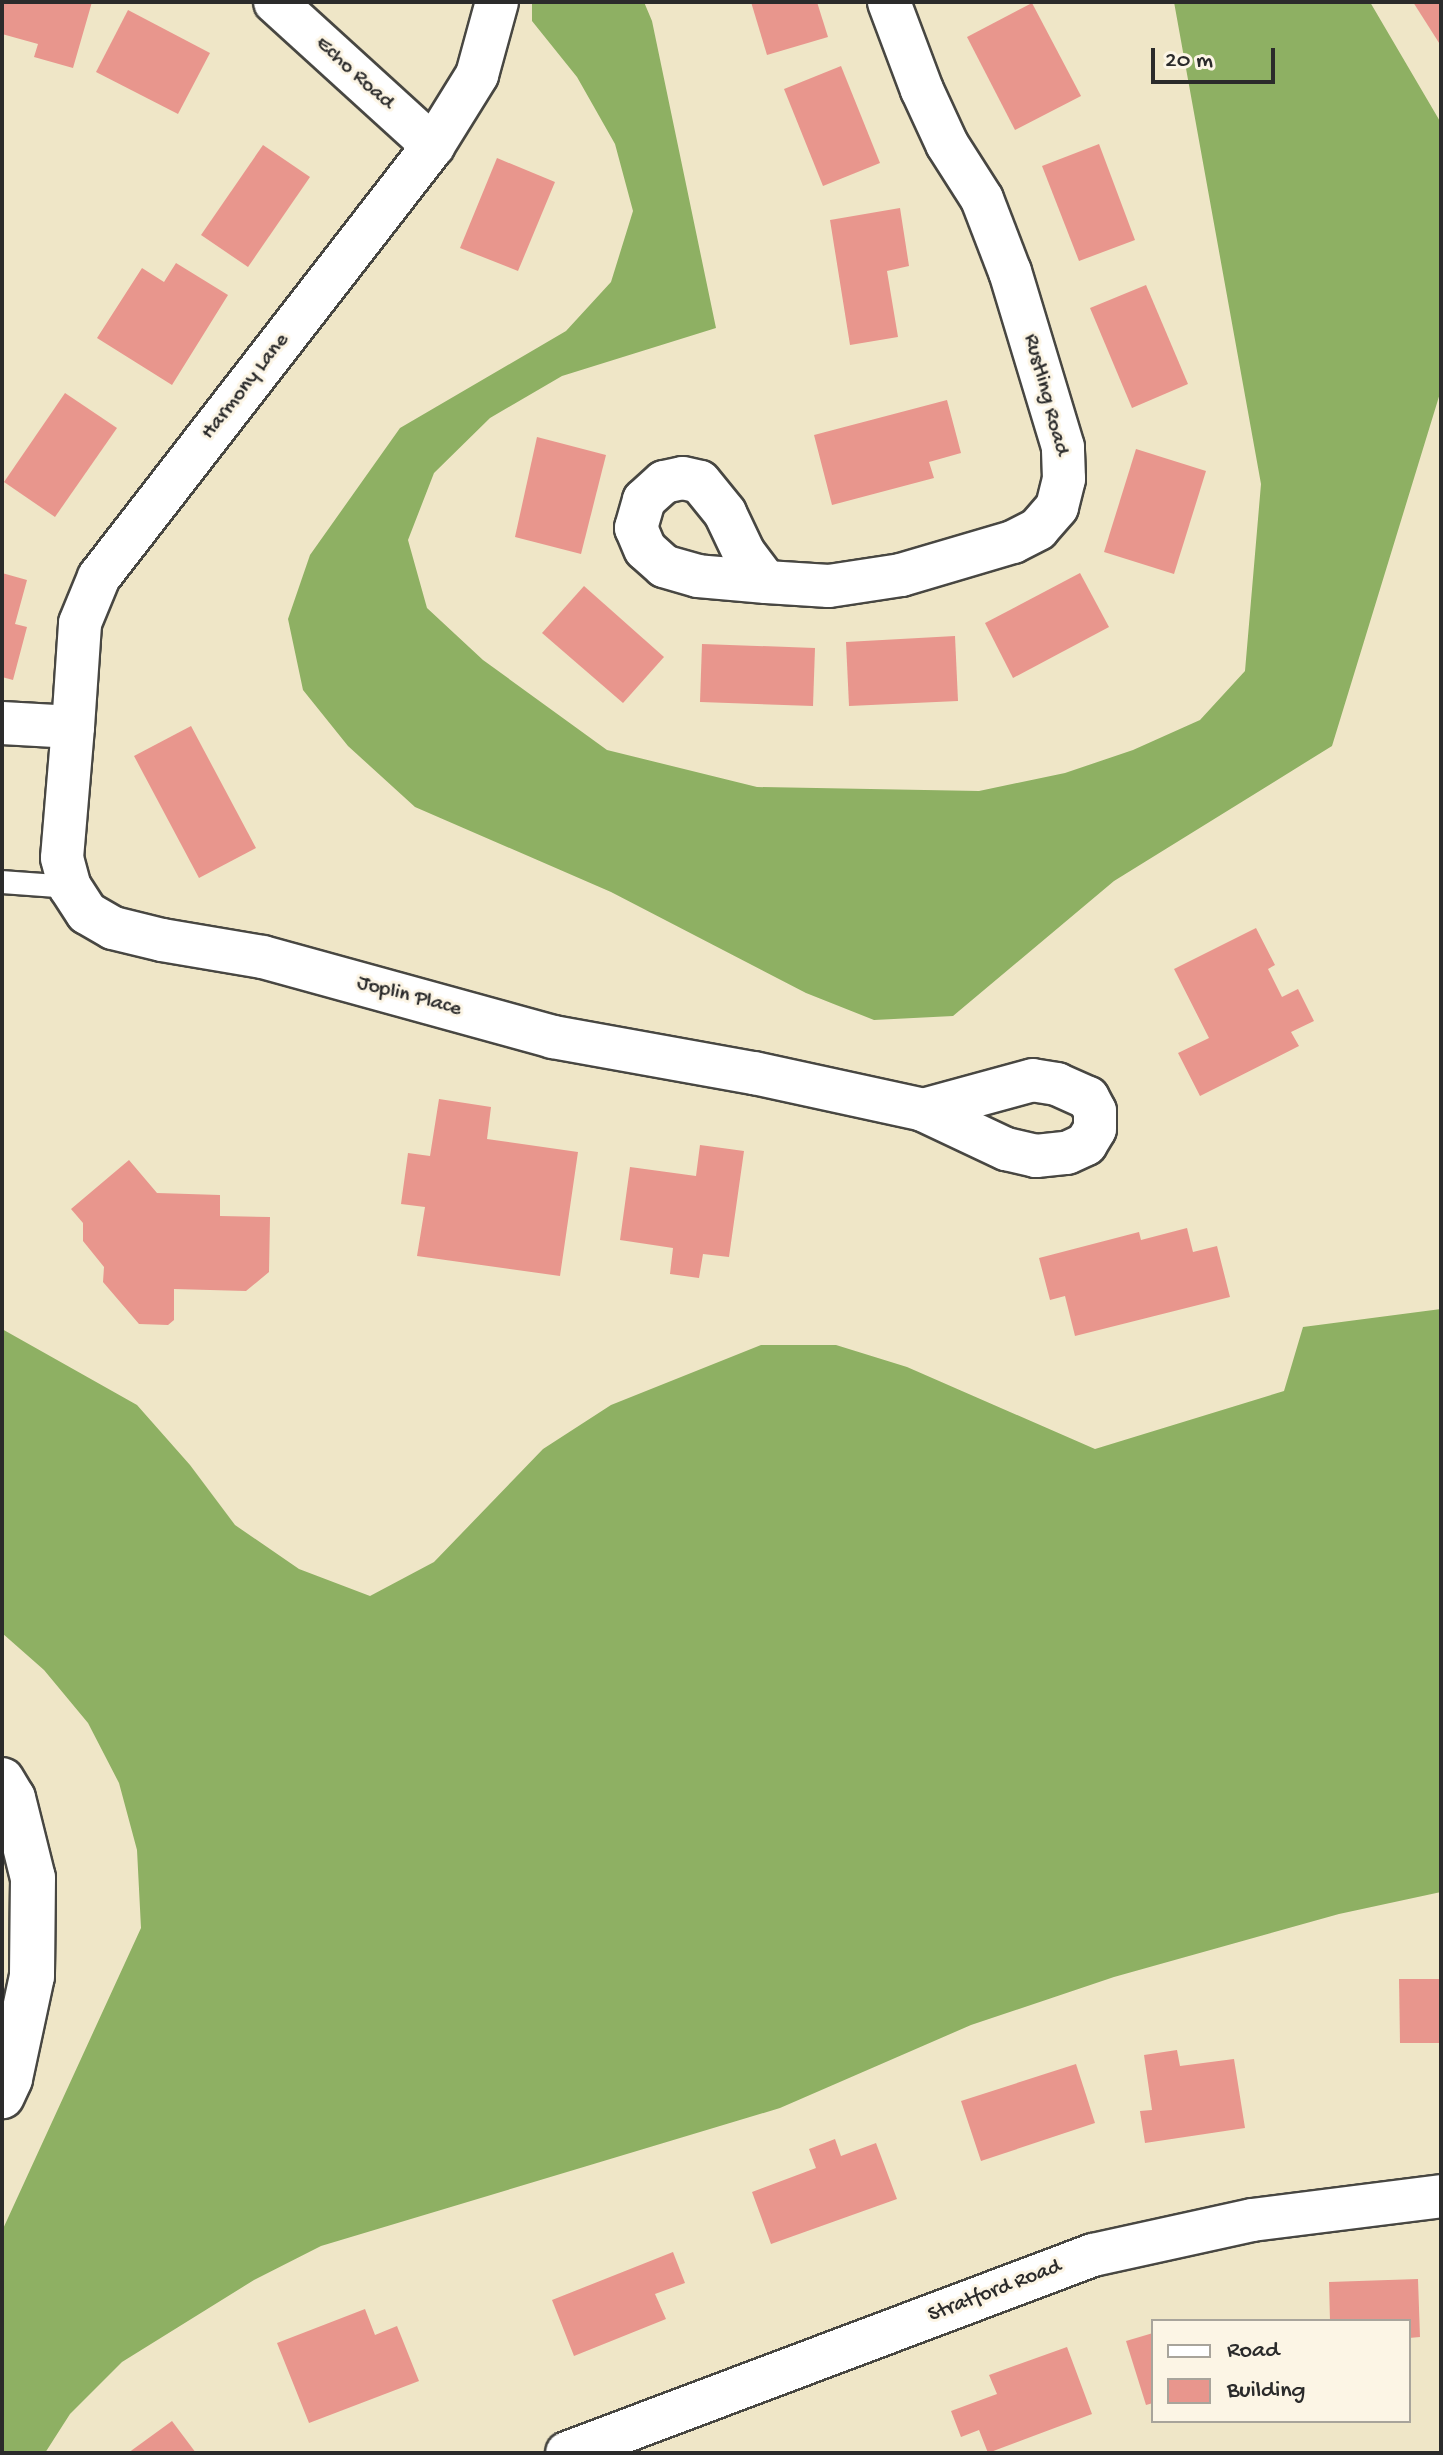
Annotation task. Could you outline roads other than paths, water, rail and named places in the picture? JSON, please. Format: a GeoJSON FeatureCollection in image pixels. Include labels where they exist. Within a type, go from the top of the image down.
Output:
{"type":"FeatureCollection","features":[{"type":"Feature","properties":{"kind":"street","name":"Echo Road"},"geometry":{"type":"LineString","coordinates":[[275,2],[433,146]]}},
{"type":"Feature","properties":{"kind":"street","name":"Harmony Lane"},"geometry":{"type":"LineString","coordinates":[[73,727],[80,623],[99,577],[433,146],[477,75],[497,2]]}},
{"type":"Feature","properties":{"kind":"street","name":"Rustling Road"},"geometry":{"type":"LineString","coordinates":[[766,582],[843,584],[901,575],[1013,542],[1038,529],[1057,507],[1064,479],[1063,447],[1010,272],[982,199],[947,144],[922,90],[889,2]]}},
{"type":"Feature","properties":{"kind":"street"},"geometry":{"type":"LineString","coordinates":[[2,723],[73,727]]}},
{"type":"Feature","properties":{"kind":"street","name":"Joplin Place"},"geometry":{"type":"LineString","coordinates":[[73,727],[62,858],[70,887],[87,913],[113,928],[162,940],[263,957],[553,1037],[754,1073],[923,1110]]}},
{"type":"Feature","properties":{"kind":"street"},"geometry":{"type":"LineString","coordinates":[[2,1780],[13,1798],[33,1878],[32,1976],[10,2079],[2,2096]]}},
{"type":"Feature","properties":{"kind":"street","name":"Stratford Road"},"geometry":{"type":"LineString","coordinates":[[567,2453],[1093,2255],[1252,2220],[1441,2196]]}},
{"type":"Feature","properties":{"kind":"lane"},"geometry":{"type":"LineString","coordinates":[[2,882],[70,887]]}}]}
